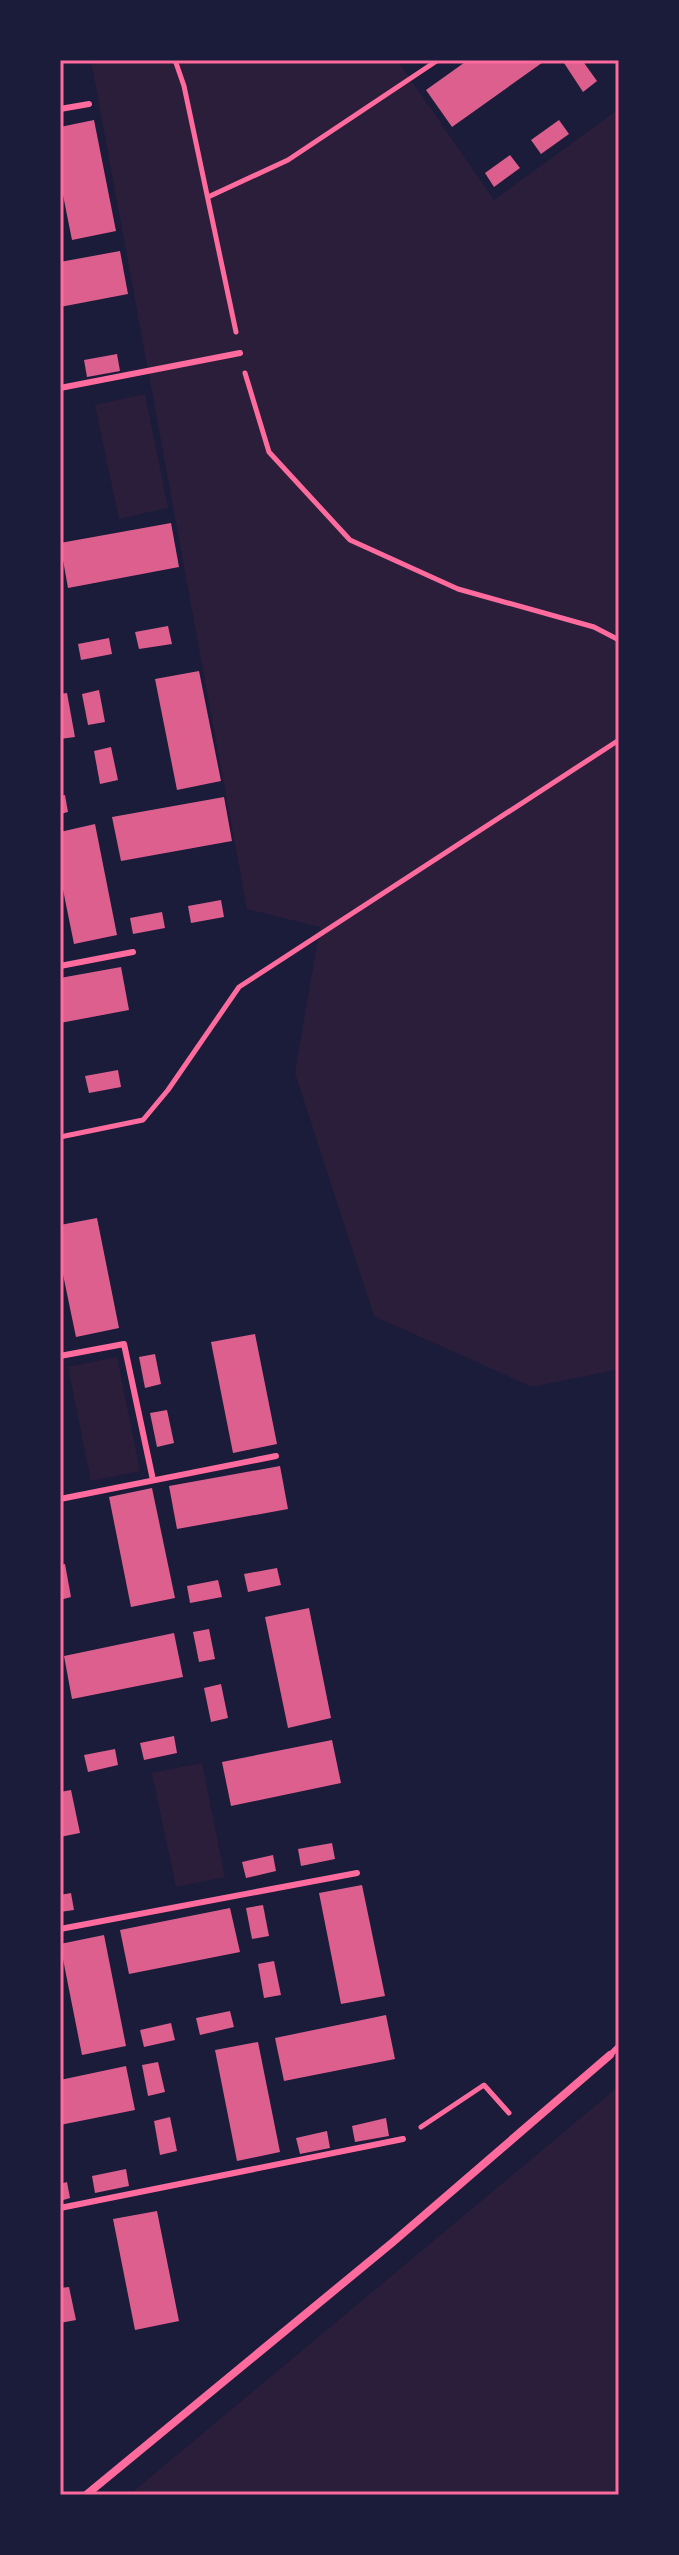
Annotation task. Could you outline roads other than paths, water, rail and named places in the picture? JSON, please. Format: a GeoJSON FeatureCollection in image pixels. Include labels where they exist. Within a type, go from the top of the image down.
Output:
{"type":"FeatureCollection","features":[{"type":"Feature","properties":{"kind":"street"},"geometry":{"type":"LineString","coordinates":[[86,2495],[610,2055]]}},
{"type":"Feature","properties":{"kind":"lane"},"geometry":{"type":"LineString","coordinates":[[60,109],[89,104]]}},
{"type":"Feature","properties":{"kind":"lane"},"geometry":{"type":"LineString","coordinates":[[60,388],[240,353]]}},
{"type":"Feature","properties":{"kind":"lane"},"geometry":{"type":"LineString","coordinates":[[60,966],[133,952]]}},
{"type":"Feature","properties":{"kind":"lane"},"geometry":{"type":"LineString","coordinates":[[60,1356],[124,1344],[153,1480]]}},
{"type":"Feature","properties":{"kind":"lane"},"geometry":{"type":"LineString","coordinates":[[60,1499],[276,1456]]}},
{"type":"Feature","properties":{"kind":"lane"},"geometry":{"type":"LineString","coordinates":[[60,1929],[357,1873]]}},
{"type":"Feature","properties":{"kind":"lane"},"geometry":{"type":"LineString","coordinates":[[610,2055],[619,2046]]}},
{"type":"Feature","properties":{"kind":"lane"},"geometry":{"type":"LineString","coordinates":[[60,2208],[403,2139]]}}]}
